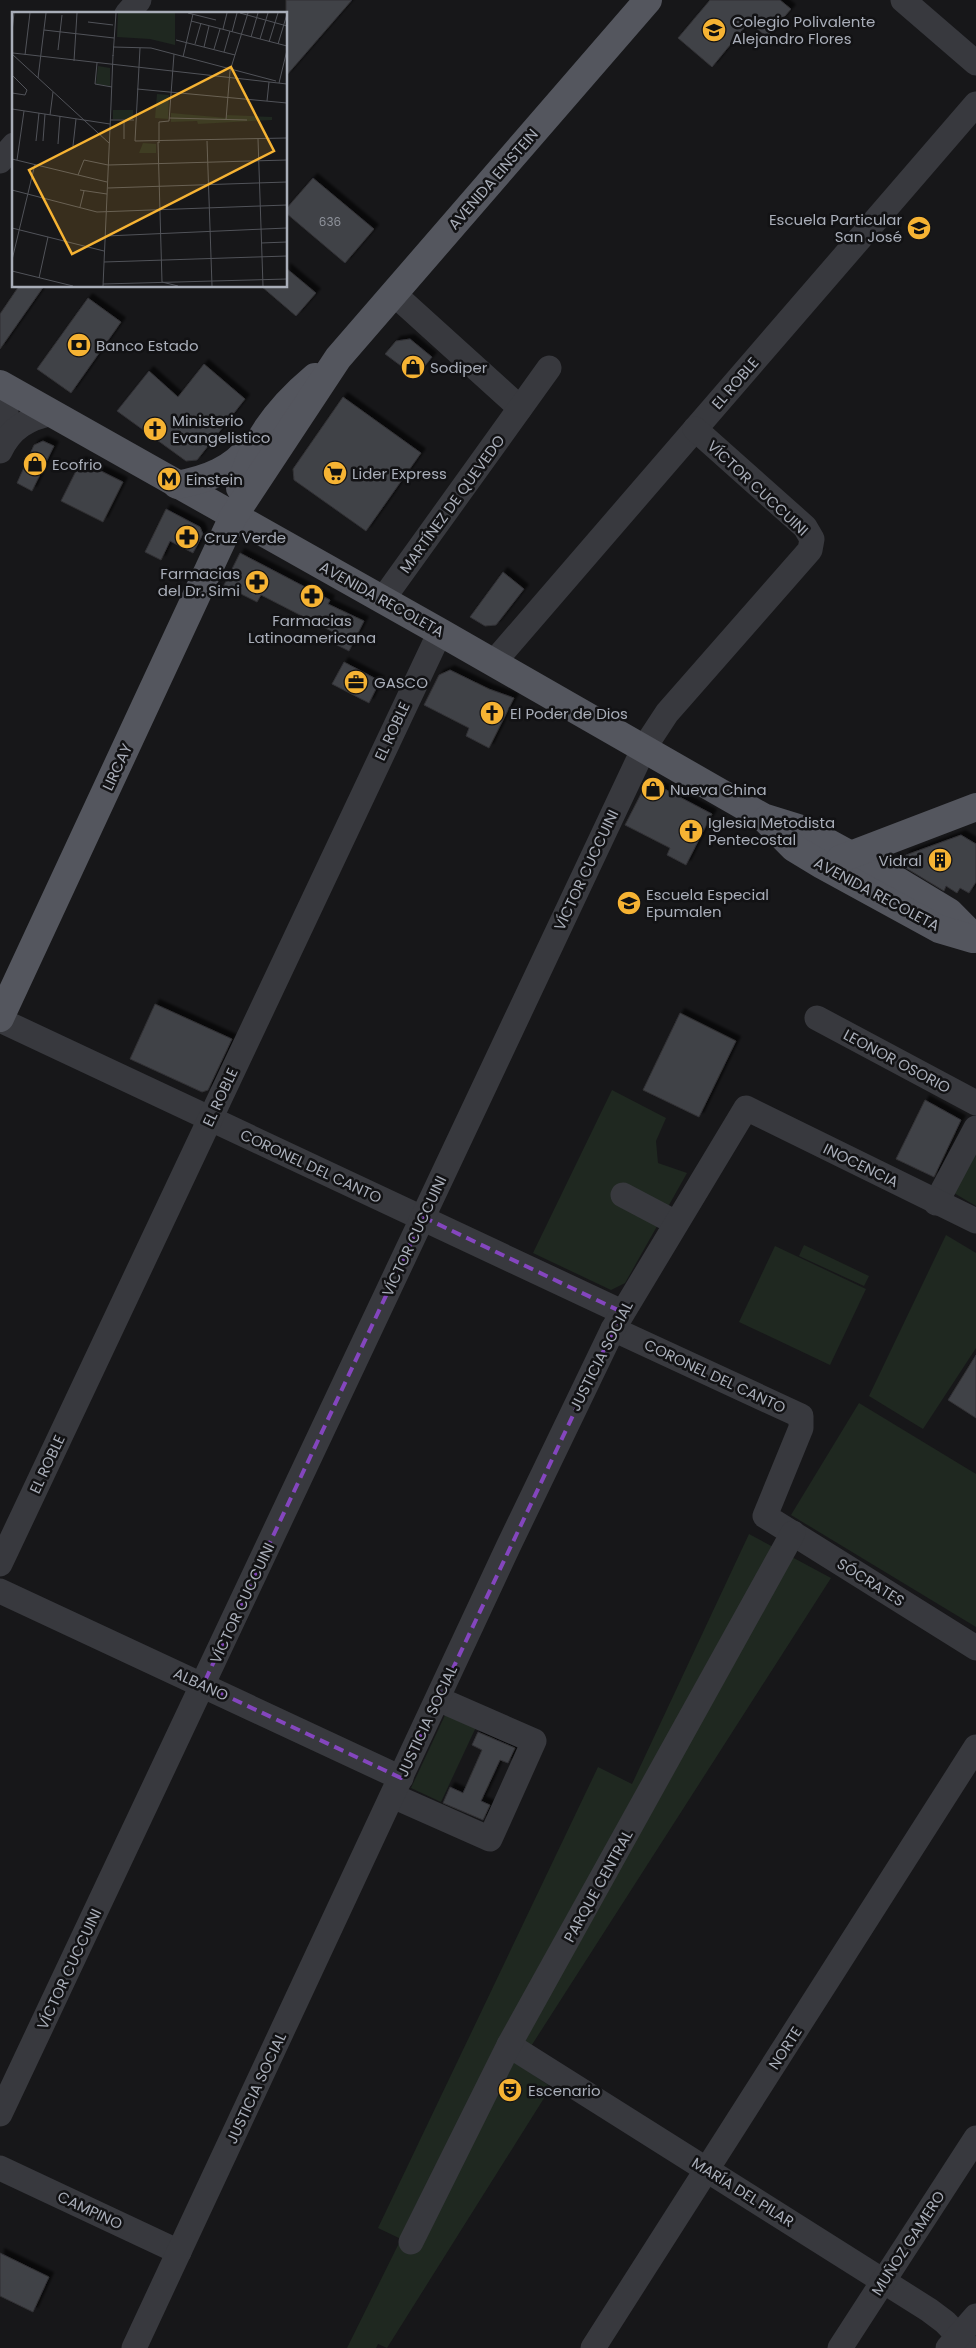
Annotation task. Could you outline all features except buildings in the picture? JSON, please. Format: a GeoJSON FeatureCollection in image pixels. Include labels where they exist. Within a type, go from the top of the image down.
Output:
{"type":"FeatureCollection","features":[{"type":"Feature","properties":{"kind":"main road","name":"AVENIDA EINSTEIN"},"geometry":{"type":"LineString","coordinates":[[233,517],[338,358],[648,0]]}},
{"type":"Feature","properties":{"kind":"main road","name":"AVENIDA EINSTEIN"},"geometry":{"type":"LineString","coordinates":[[233,517],[243,475],[265,431],[291,398],[338,358]]}},
{"type":"Feature","properties":{"kind":"main road","name":"AVENIDA RECOLETA"},"geometry":{"type":"LineString","coordinates":[[0,384],[233,517],[383,599],[763,817],[805,830],[852,854],[948,912],[976,940]]}},
{"type":"Feature","properties":{"kind":"main road"},"geometry":{"type":"LineString","coordinates":[[177,485],[207,478],[227,469],[265,431]]}},
{"type":"Feature","properties":{"kind":"main road","name":"LIRCAY"},"geometry":{"type":"LineString","coordinates":[[0,1019],[233,517]]}},
{"type":"Feature","properties":{"kind":"main road"},"geometry":{"type":"LineString","coordinates":[[822,865],[976,807]]}},
{"type":"Feature","properties":{"kind":"main road","name":"AVENIDA RECOLETA"},"geometry":{"type":"LineString","coordinates":[[763,817],[794,848],[822,865],[939,929],[976,940]]}},
{"type":"Feature","properties":{"kind":"street"},"geometry":{"type":"LineString","coordinates":[[129,12],[139,0]]}},
{"type":"Feature","properties":{"kind":"street"},"geometry":{"type":"LineString","coordinates":[[903,0],[976,63]]}},
{"type":"Feature","properties":{"kind":"street","name":"EL ROBLE"},"geometry":{"type":"LineString","coordinates":[[494,662],[976,104]]}},
{"type":"Feature","properties":{"kind":"street"},"geometry":{"type":"LineString","coordinates":[[0,161],[12,147]]}},
{"type":"Feature","properties":{"kind":"street"},"geometry":{"type":"LineString","coordinates":[[393,293],[520,408]]}},
{"type":"Feature","properties":{"kind":"street","name":"MARTÍNEZ DE QUEVEDO"},"geometry":{"type":"LineString","coordinates":[[383,599],[549,368]]}},
{"type":"Feature","properties":{"kind":"street"},"geometry":{"type":"LineString","coordinates":[[0,384],[6,403],[8,423],[2,447]]}},
{"type":"Feature","properties":{"kind":"street"},"geometry":{"type":"LineString","coordinates":[[2,447],[16,428],[33,417],[52,413]]}},
{"type":"Feature","properties":{"kind":"street","name":"VÍCTOR CUCCUINI"},"geometry":{"type":"LineString","coordinates":[[0,2114],[644,748],[667,713],[807,555],[812,545],[810,532],[805,527],[695,429]]}},
{"type":"Feature","properties":{"kind":"street","name":"EL ROBLE"},"geometry":{"type":"LineString","coordinates":[[0,1564],[440,632]]}},
{"type":"Feature","properties":{"kind":"street","name":"LEONOR OSORIO"},"geometry":{"type":"LineString","coordinates":[[817,1018],[976,1103]]}},
{"type":"Feature","properties":{"kind":"street","name":"CORONEL DEL CANTO"},"geometry":{"type":"LineString","coordinates":[[0,1019],[210,1119],[423,1217],[801,1416],[800,1428],[765,1516]]}},
{"type":"Feature","properties":{"kind":"street","name":"INOCENCIA"},"geometry":{"type":"LineString","coordinates":[[746,1108],[976,1221]]}},
{"type":"Feature","properties":{"kind":"street","name":"JUSTICIA SOCIAL"},"geometry":{"type":"LineString","coordinates":[[134,2348],[618,1320],[746,1108]]}},
{"type":"Feature","properties":{"kind":"street"},"geometry":{"type":"LineString","coordinates":[[936,1202],[976,1128]]}},
{"type":"Feature","properties":{"kind":"street"},"geometry":{"type":"LineString","coordinates":[[623,1195],[676,1223]]}},
{"type":"Feature","properties":{"kind":"street","name":"SÓCRATES"},"geometry":{"type":"LineString","coordinates":[[765,1516],[976,1648]]}},
{"type":"Feature","properties":{"kind":"street","name":"PARQUE CENTRAL"},"geometry":{"type":"LineString","coordinates":[[411,2242],[510,2045],[793,1533]]}},
{"type":"Feature","properties":{"kind":"street","name":"ALBANO"},"geometry":{"type":"LineString","coordinates":[[0,1591],[203,1686],[397,1787],[490,1839],[534,1741],[438,1699]]}},
{"type":"Feature","properties":{"kind":"street","name":"NORTE"},"geometry":{"type":"LineString","coordinates":[[593,2348],[976,1747]]}},
{"type":"Feature","properties":{"kind":"street","name":"MARÍA DEL PILAR"},"geometry":{"type":"LineString","coordinates":[[510,2045],[937,2315],[959,2344]]}},
{"type":"Feature","properties":{"kind":"street","name":"MUÑOZ GAMERO"},"geometry":{"type":"LineString","coordinates":[[840,2348],[976,2138]]}},
{"type":"Feature","properties":{"kind":"street","name":"CAMPINO"},"geometry":{"type":"LineString","coordinates":[[0,2168],[179,2252]]}},
{"type":"Feature","properties":{"kind":"street"},"geometry":{"type":"LineString","coordinates":[[959,2344],[976,2316]]}},
{"type":"Feature","properties":{"kind":"highlighted area"},"geometry":{"type":"Polygon","coordinates":[[[423,1217],[622,1312],[401,1778],[203,1685],[423,1217]]]}},
{"type":"Feature","properties":{"kind":"shaded area"},"geometry":{"type":"Polygon","coordinates":[[[612,1090],[666,1118],[656,1141],[658,1163],[687,1173],[625,1283],[611,1290],[533,1253],[612,1090]]]}},
{"type":"Feature","properties":{"kind":"shaded area"},"geometry":{"type":"Polygon","coordinates":[[[976,1147],[976,1206],[954,1193],[976,1147]]]}},
{"type":"Feature","properties":{"kind":"shaded area"},"geometry":{"type":"Polygon","coordinates":[[[946,1235],[976,1253],[976,1348],[923,1429],[869,1396],[946,1235]]]}},
{"type":"Feature","properties":{"kind":"shaded area"},"geometry":{"type":"Polygon","coordinates":[[[804,1245],[869,1276],[864,1286],[799,1256],[804,1245]]]}},
{"type":"Feature","properties":{"kind":"shaded area"},"geometry":{"type":"Polygon","coordinates":[[[775,1246],[866,1289],[830,1365],[739,1322],[775,1246]]]}},
{"type":"Feature","properties":{"kind":"shaded area"},"geometry":{"type":"Polygon","coordinates":[[[859,1403],[976,1474],[976,1627],[791,1515],[859,1403]]]}},
{"type":"Feature","properties":{"kind":"shaded area"},"geometry":{"type":"Polygon","coordinates":[[[749,1534],[831,1578],[519,2065],[551,2087],[387,2348],[378,2344],[376,2348],[347,2348],[401,2239],[378,2228],[598,1767],[632,1784],[749,1534]]]}},
{"type":"Feature","properties":{"kind":"shaded area"},"geometry":{"type":"Polygon","coordinates":[[[447,1711],[477,1725],[441,1802],[411,1788],[447,1711]]]}},
{"type":"Feature","properties":{"kind":"place","name":"Colegio Polivalente Alejandro Flores"},"geometry":{"type":"Point","coordinates":[714,30]}},
{"type":"Feature","properties":{"kind":"place","name":"Escuela Particular San José"},"geometry":{"type":"Point","coordinates":[919,228]}},
{"type":"Feature","properties":{"kind":"place","name":"Banco Estado"},"geometry":{"type":"Point","coordinates":[79,345]}},
{"type":"Feature","properties":{"kind":"place","name":"Sodiper"},"geometry":{"type":"Point","coordinates":[413,367]}},
{"type":"Feature","properties":{"kind":"place","name":"Ministerio Evangelistico"},"geometry":{"type":"Point","coordinates":[155,429]}},
{"type":"Feature","properties":{"kind":"place","name":"Ecofrio"},"geometry":{"type":"Point","coordinates":[35,464]}},
{"type":"Feature","properties":{"kind":"place","name":"Lider Express"},"geometry":{"type":"Point","coordinates":[335,473]}},
{"type":"Feature","properties":{"kind":"place","name":"Einstein"},"geometry":{"type":"Point","coordinates":[169,479]}},
{"type":"Feature","properties":{"kind":"place","name":"Cruz Verde"},"geometry":{"type":"Point","coordinates":[187,537]}},
{"type":"Feature","properties":{"kind":"place","name":"Farmacias del Dr. Simi"},"geometry":{"type":"Point","coordinates":[257,582]}},
{"type":"Feature","properties":{"kind":"place","name":"Farmacias Latinoamericana"},"geometry":{"type":"Point","coordinates":[312,596]}},
{"type":"Feature","properties":{"kind":"place","name":"GASCO"},"geometry":{"type":"Point","coordinates":[356,682]}},
{"type":"Feature","properties":{"kind":"place","name":"El Poder de Dios"},"geometry":{"type":"Point","coordinates":[492,713]}},
{"type":"Feature","properties":{"kind":"place","name":"Nueva China"},"geometry":{"type":"Point","coordinates":[653,789]}},
{"type":"Feature","properties":{"kind":"place","name":"Iglesia Metodista Pentecostal"},"geometry":{"type":"Point","coordinates":[691,831]}},
{"type":"Feature","properties":{"kind":"place","name":"Vidral"},"geometry":{"type":"Point","coordinates":[940,860]}},
{"type":"Feature","properties":{"kind":"place","name":"Escuela Especial Epumalen"},"geometry":{"type":"Point","coordinates":[629,903]}},
{"type":"Feature","properties":{"kind":"place","name":"Escenario"},"geometry":{"type":"Point","coordinates":[510,2090]}}]}
